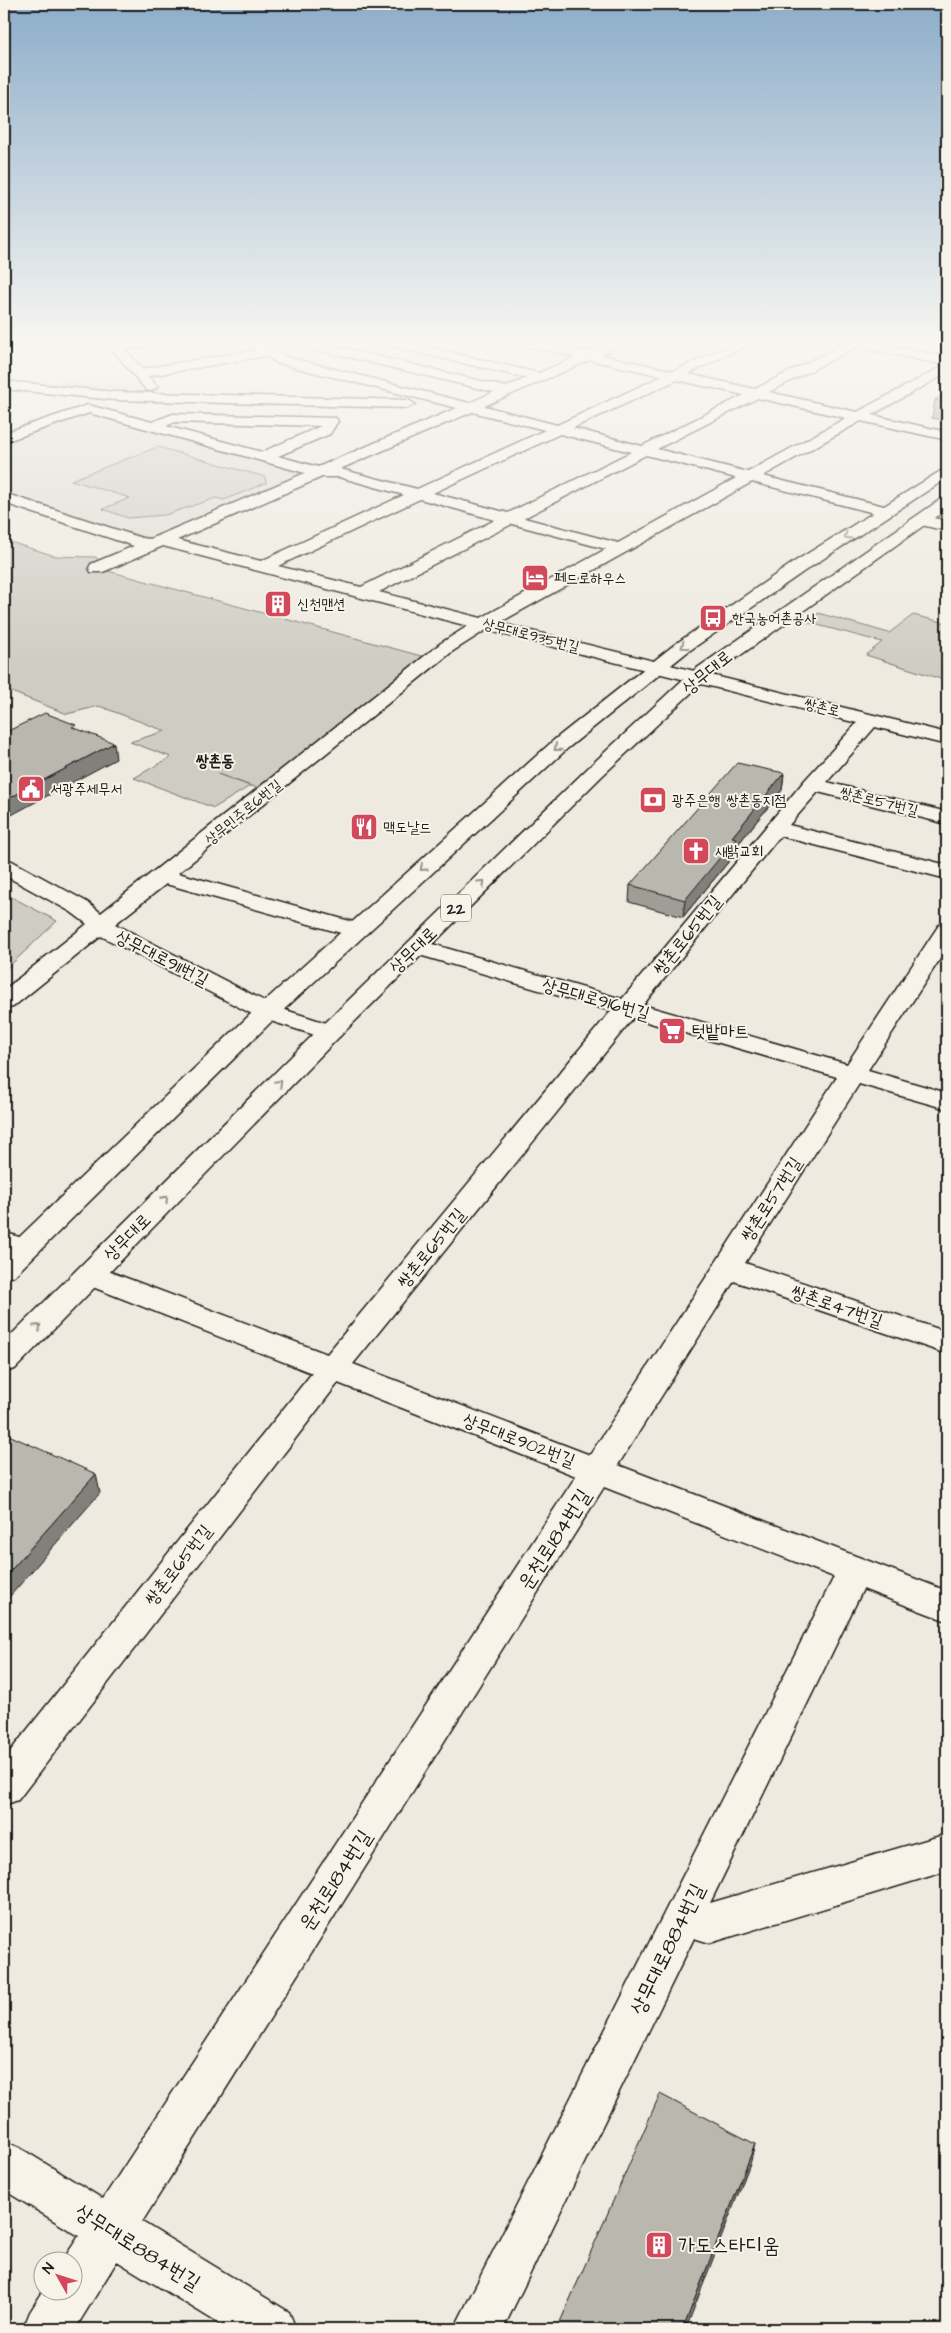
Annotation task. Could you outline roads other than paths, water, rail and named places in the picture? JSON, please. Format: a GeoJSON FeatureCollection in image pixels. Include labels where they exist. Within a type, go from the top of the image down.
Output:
{"type":"FeatureCollection","features":[{"type":"Feature","properties":{"kind":"street"},"geometry":{"type":"LineString","coordinates":[[243,452],[319,472],[339,473],[620,548]]}},
{"type":"Feature","properties":{"kind":"street"},"geometry":{"type":"LineString","coordinates":[[262,457],[275,452]]}},
{"type":"Feature","properties":{"kind":"street"},"geometry":{"type":"LineString","coordinates":[[96,568],[163,541],[366,452]]}},
{"type":"Feature","properties":{"kind":"street"},"geometry":{"type":"LineString","coordinates":[[264,566],[509,452]]}},
{"type":"Feature","properties":{"kind":"street"},"geometry":{"type":"LineString","coordinates":[[365,592],[642,452]]}},
{"type":"Feature","properties":{"kind":"street"},"geometry":{"type":"LineString","coordinates":[[647,452],[886,511]]}},
{"type":"Feature","properties":{"kind":"street","name":"상무민주로6번길"},"geometry":{"type":"LineString","coordinates":[[4,1002],[447,648],[483,624],[794,452]]}},
{"type":"Feature","properties":{"kind":"street","name":"상무대로"},"geometry":{"type":"LineString","coordinates":[[4,1269],[14,1246],[526,774],[657,667],[800,566],[947,472]]}},
{"type":"Feature","properties":{"kind":"street"},"geometry":{"type":"LineString","coordinates":[[4,498],[140,542],[151,544],[163,541]]}},
{"type":"Feature","properties":{"kind":"street","name":"상무대로"},"geometry":{"type":"LineString","coordinates":[[4,1361],[330,1032],[595,772],[697,677],[947,502]]}},
{"type":"Feature","properties":{"kind":"street"},"geometry":{"type":"LineString","coordinates":[[919,520],[947,526]]}},
{"type":"Feature","properties":{"kind":"street","name":"상무대로935번길"},"geometry":{"type":"LineString","coordinates":[[163,541],[697,677]]}},
{"type":"Feature","properties":{"kind":"street","name":"쌍촌로"},"geometry":{"type":"LineString","coordinates":[[697,677],[947,739]]}},
{"type":"Feature","properties":{"kind":"street","name":"쌍촌로65번길"},"geometry":{"type":"LineString","coordinates":[[4,1788],[333,1368],[774,828],[871,719]]}},
{"type":"Feature","properties":{"kind":"street","name":"쌍촌로57번길"},"geometry":{"type":"LineString","coordinates":[[812,784],[947,818]]}},
{"type":"Feature","properties":{"kind":"street"},"geometry":{"type":"LineString","coordinates":[[774,828],[947,872]]}},
{"type":"Feature","properties":{"kind":"street","name":"상무대로911번길"},"geometry":{"type":"LineString","coordinates":[[4,866],[79,907],[108,930],[267,1012],[330,1032]]}},
{"type":"Feature","properties":{"kind":"street"},"geometry":{"type":"LineString","coordinates":[[163,876],[356,930]]}},
{"type":"Feature","properties":{"kind":"street","name":"쌍촌로57번길"},"geometry":{"type":"LineString","coordinates":[[598,1470],[852,1074],[947,930]]}},
{"type":"Feature","properties":{"kind":"street","name":"상무대로916번길"},"geometry":{"type":"LineString","coordinates":[[417,947],[947,1101]]}},
{"type":"Feature","properties":{"kind":"street","name":"쌍촌로47번길"},"geometry":{"type":"LineString","coordinates":[[727,1268],[947,1343]]}},
{"type":"Feature","properties":{"kind":"street","name":"상무대로902번길"},"geometry":{"type":"LineString","coordinates":[[90,1275],[947,1606]]}},
{"type":"Feature","properties":{"kind":"street","name":"운천로184번길"},"geometry":{"type":"LineString","coordinates":[[82,2275],[598,1470]]}},
{"type":"Feature","properties":{"kind":"street","name":"상무대로884번길"},"geometry":{"type":"LineString","coordinates":[[478,2329],[855,1570]]}},
{"type":"Feature","properties":{"kind":"street"},"geometry":{"type":"LineString","coordinates":[[684,1915],[710,1923],[947,1853]]}},
{"type":"Feature","properties":{"kind":"street","name":"상무대로884번길"},"geometry":{"type":"LineString","coordinates":[[4,2164],[272,2329]]}},
{"type":"Feature","properties":{"kind":"street","name":"운천로184번길"},"geometry":{"type":"LineString","coordinates":[[47,2329],[66,2300]]}},
{"type":"Feature","properties":{"kind":"place","name":"페드로하우스"},"geometry":{"type":"Point","coordinates":[535,578]}},
{"type":"Feature","properties":{"kind":"place","name":"신천맨션"},"geometry":{"type":"Point","coordinates":[278,604]}},
{"type":"Feature","properties":{"kind":"place","name":"한국농어촌공사"},"geometry":{"type":"Point","coordinates":[713,618]}},
{"type":"Feature","properties":{"kind":"place","name":"서광주세무서"},"geometry":{"type":"Point","coordinates":[31,789]}},
{"type":"Feature","properties":{"kind":"place","name":"광주은행 쌍촌동지점"},"geometry":{"type":"Point","coordinates":[653,800]}},
{"type":"Feature","properties":{"kind":"place","name":"맥도날드"},"geometry":{"type":"Point","coordinates":[364,827]}},
{"type":"Feature","properties":{"kind":"place","name":"새밝교회"},"geometry":{"type":"Point","coordinates":[696,851]}},
{"type":"Feature","properties":{"kind":"place","name":"텃밭마트"},"geometry":{"type":"Point","coordinates":[672,1031]}},
{"type":"Feature","properties":{"kind":"place","name":"가도스타디움"},"geometry":{"type":"Point","coordinates":[659,2245]}},
{"type":"Feature","properties":{"kind":"district","name":"쌍촌동"},"geometry":{"type":"Point","coordinates":[215,760]}}]}
